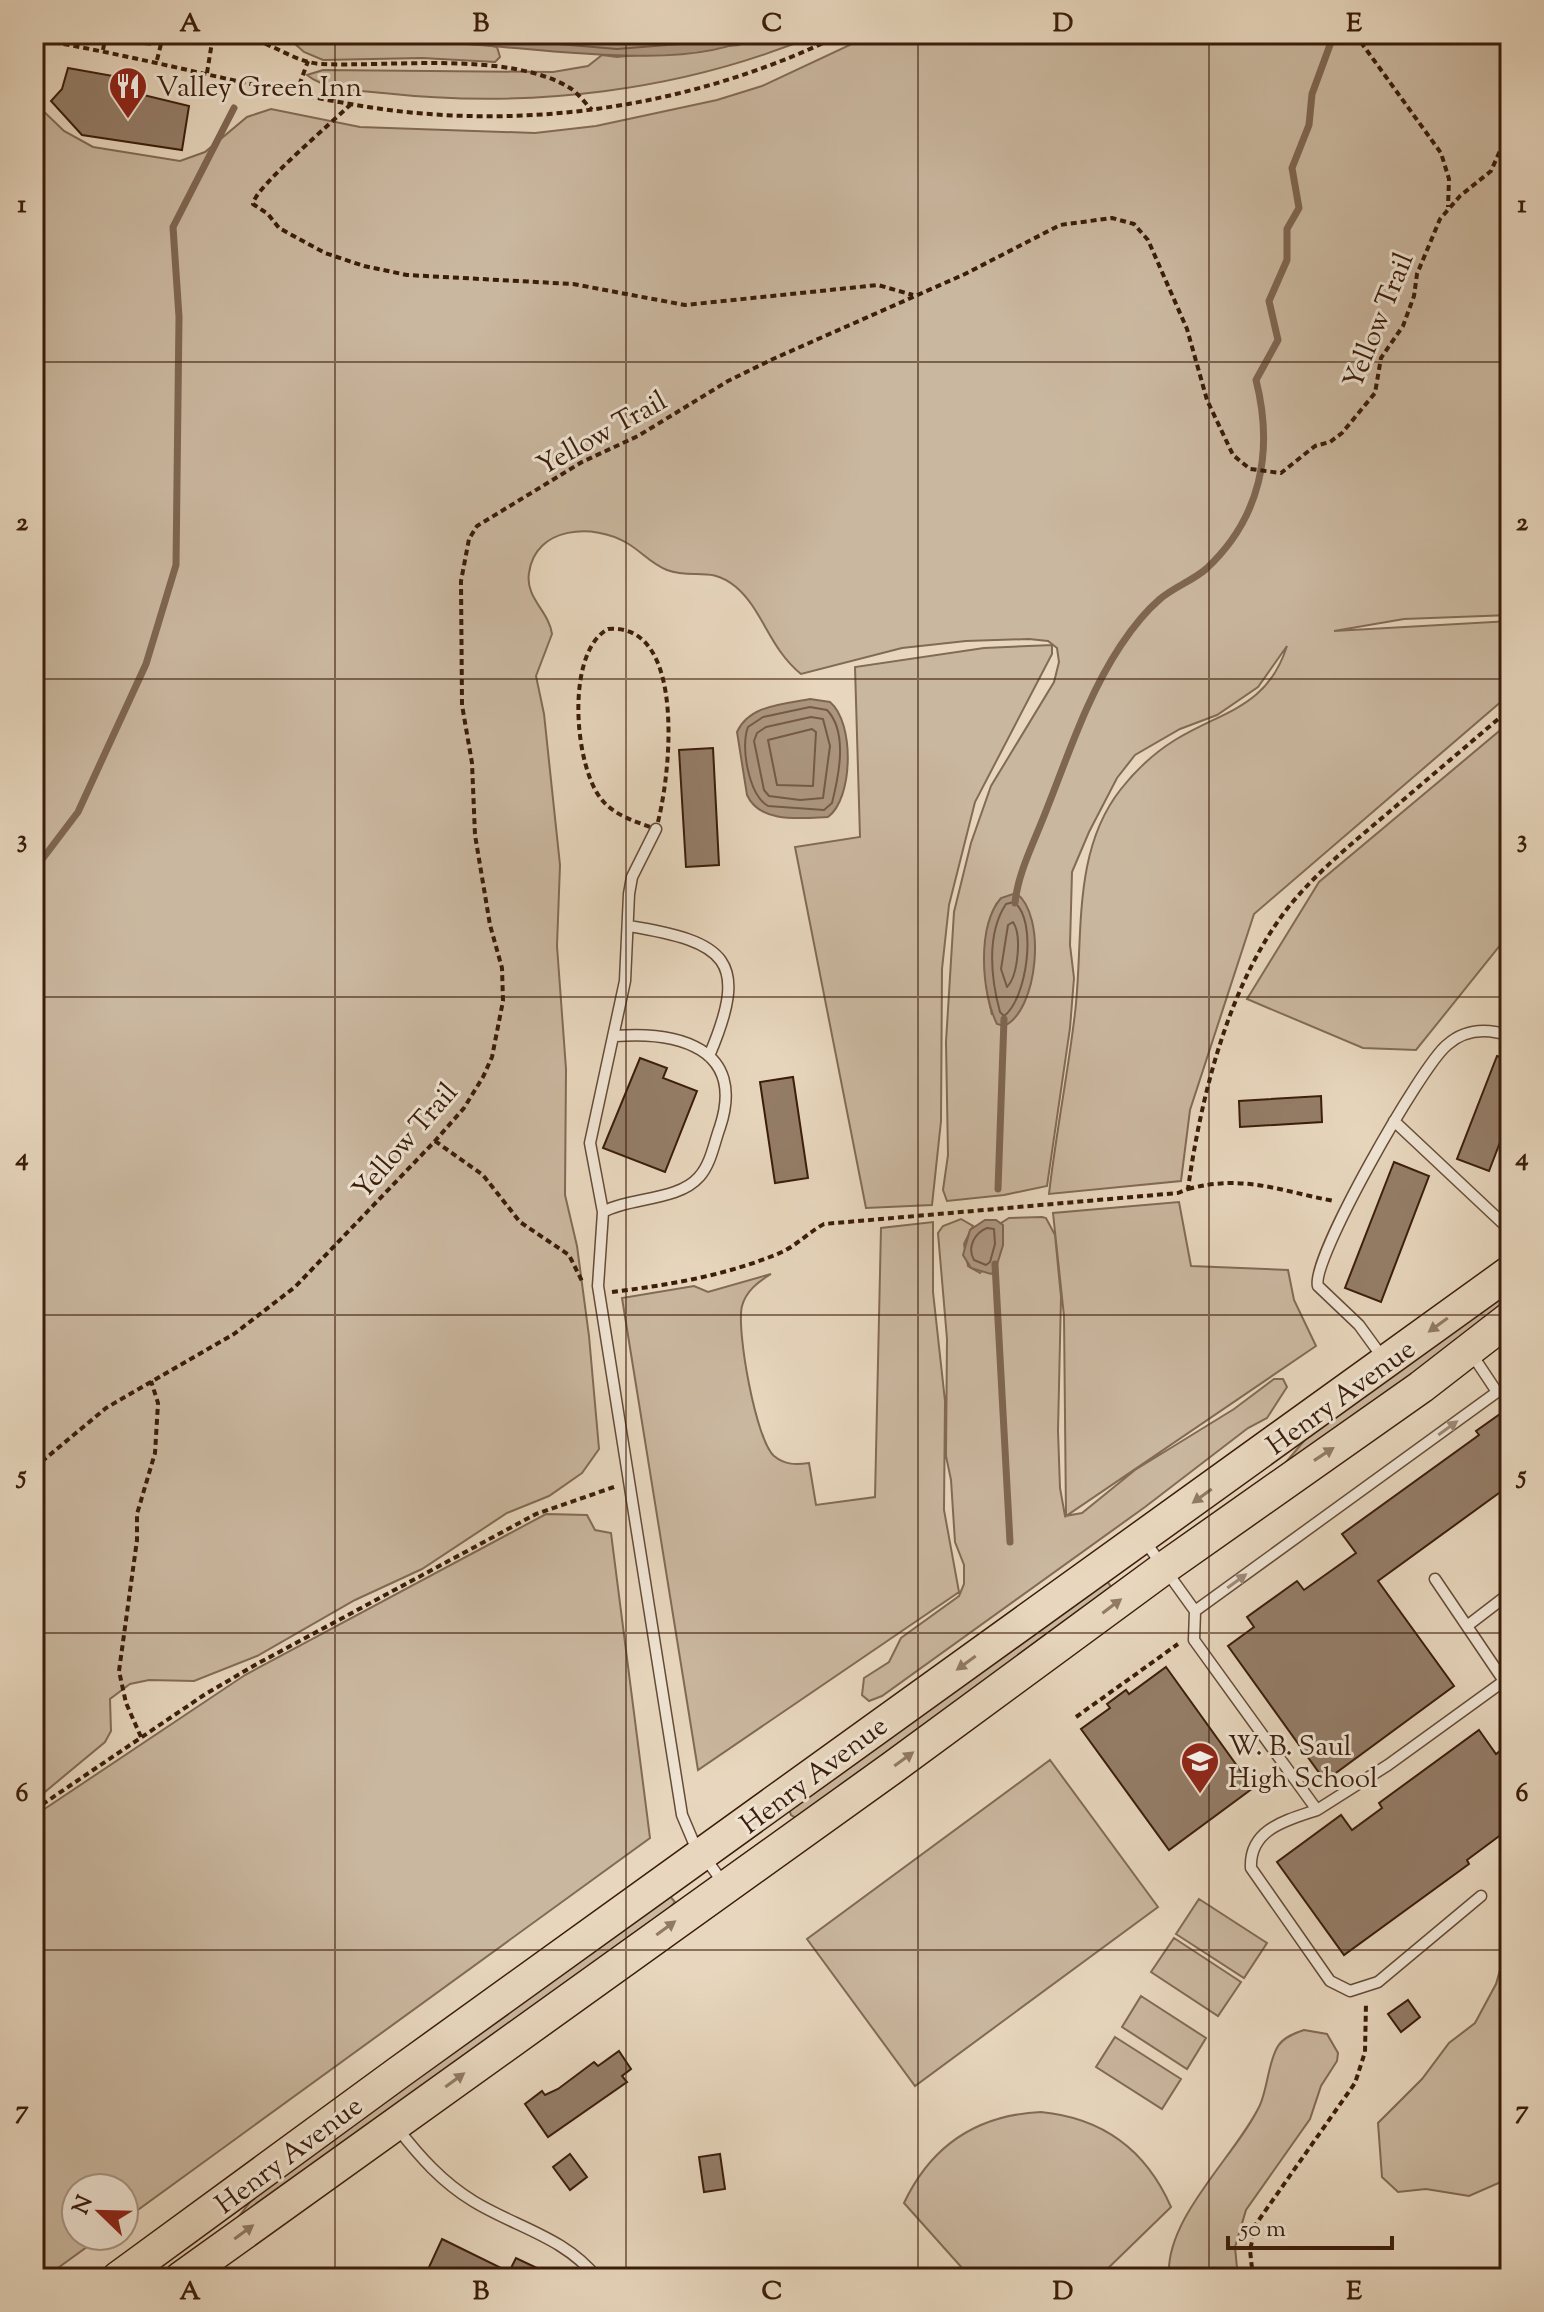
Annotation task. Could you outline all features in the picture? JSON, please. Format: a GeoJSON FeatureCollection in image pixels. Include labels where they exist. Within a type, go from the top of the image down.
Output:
{"type":"FeatureCollection","features":[{"type":"Feature","properties":{"kind":"main road","name":"Henry Avenue"},"geometry":{"type":"LineString","coordinates":[[118,2278],[1510,1272]]}},
{"type":"Feature","properties":{"kind":"main road","name":"Henry Avenue"},"geometry":{"type":"LineString","coordinates":[[181,2278],[1510,1318]]}},
{"type":"Feature","properties":{"kind":"lane"},"geometry":{"type":"LineString","coordinates":[[656,829],[632,877],[625,981],[590,1143],[603,1212],[599,1294],[682,1815],[702,1856],[725,1885]]}},
{"type":"Feature","properties":{"kind":"lane"},"geometry":{"type":"LineString","coordinates":[[629,926],[697,942],[717,954],[726,968],[731,988],[726,1017],[709,1056]]}},
{"type":"Feature","properties":{"kind":"lane"},"geometry":{"type":"LineString","coordinates":[[1387,1362],[1359,1325],[1323,1293],[1316,1280],[1329,1243],[1423,1072],[1447,1045],[1474,1031],[1510,1036]]}},
{"type":"Feature","properties":{"kind":"lane"},"geometry":{"type":"LineString","coordinates":[[603,1212],[618,1203],[670,1192],[699,1177],[708,1164],[727,1106],[727,1084],[718,1062],[709,1056],[675,1038],[651,1033],[615,1036]]}},
{"type":"Feature","properties":{"kind":"lane"},"geometry":{"type":"LineString","coordinates":[[1394,1121],[1510,1230]]}},
{"type":"Feature","properties":{"kind":"lane"},"geometry":{"type":"LineString","coordinates":[[1469,1350],[1497,1392],[1510,1398]]}},
{"type":"Feature","properties":{"kind":"lane"},"geometry":{"type":"LineString","coordinates":[[1195,1611],[1497,1392]]}},
{"type":"Feature","properties":{"kind":"lane"},"geometry":{"type":"LineString","coordinates":[[1143,1538],[1195,1611],[1194,1640],[1317,1810]]}},
{"type":"Feature","properties":{"kind":"lane"},"geometry":{"type":"LineString","coordinates":[[1435,1579],[1504,1681],[1388,1765],[1317,1810],[1278,1823],[1261,1836],[1250,1857],[1251,1868],[1330,1981],[1350,1991],[1378,1982],[1481,1896]]}},
{"type":"Feature","properties":{"kind":"lane"},"geometry":{"type":"LineString","coordinates":[[1467,1626],[1510,1593]]}},
{"type":"Feature","properties":{"kind":"lane"},"geometry":{"type":"LineString","coordinates":[[394,2124],[431,2169],[453,2188],[572,2252],[597,2278]]}},
{"type":"Feature","properties":{"kind":"path"},"geometry":{"type":"LineString","coordinates":[[103,50],[106,34]]}},
{"type":"Feature","properties":{"kind":"path"},"geometry":{"type":"LineString","coordinates":[[157,61],[161,44],[169,34]]}},
{"type":"Feature","properties":{"kind":"path"},"geometry":{"type":"LineString","coordinates":[[200,34],[212,42]]}},
{"type":"Feature","properties":{"kind":"path"},"geometry":{"type":"LineString","coordinates":[[34,39],[157,61],[351,104],[484,115],[592,110],[692,90],[748,74],[842,34]]}},
{"type":"Feature","properties":{"kind":"path"},"geometry":{"type":"LineString","coordinates":[[1355,34],[1441,153],[1449,179],[1448,209]]}},
{"type":"Feature","properties":{"kind":"path"},"geometry":{"type":"LineString","coordinates":[[212,42],[231,35],[264,42],[318,64],[457,65],[524,72],[572,89],[592,110]]}},
{"type":"Feature","properties":{"kind":"path"},"geometry":{"type":"LineString","coordinates":[[207,73],[212,42]]}},
{"type":"Feature","properties":{"kind":"path"},"geometry":{"type":"LineString","coordinates":[[296,94],[308,61]]}},
{"type":"Feature","properties":{"kind":"path"},"geometry":{"type":"LineString","coordinates":[[351,104],[315,141],[273,174],[253,198],[253,204],[268,214],[279,228],[325,253],[407,275],[573,284],[685,305],[878,285],[913,295]]}},
{"type":"Feature","properties":{"kind":"path","name":"Yellow Trail"},"geometry":{"type":"LineString","coordinates":[[34,1468],[106,1408],[262,1315],[322,1260],[435,1141],[464,1108],[483,1077],[492,1057],[503,1001],[502,968],[490,925],[475,835],[472,763],[462,705],[461,581],[469,539],[477,526],[582,462],[638,436],[728,381],[1060,225],[1112,218],[1134,224],[1148,240],[1187,329],[1207,400],[1233,455],[1250,469],[1281,473],[1315,446],[1330,442],[1375,393],[1381,358],[1403,326],[1414,296],[1417,274],[1448,209],[1491,171],[1510,128]]}},
{"type":"Feature","properties":{"kind":"path"},"geometry":{"type":"LineString","coordinates":[[608,629],[631,631],[643,641],[659,667],[666,695],[668,785],[656,829],[619,814],[604,804],[587,771],[581,742],[583,664],[589,647],[598,635],[608,629]]}},
{"type":"Feature","properties":{"kind":"path"},"geometry":{"type":"LineString","coordinates":[[1188,1189],[1197,1120],[1223,1043],[1262,949],[1290,906],[1324,867],[1510,709]]}},
{"type":"Feature","properties":{"kind":"path"},"geometry":{"type":"LineString","coordinates":[[435,1141],[483,1175],[520,1222],[569,1255],[585,1286],[599,1294],[725,1272],[786,1250],[824,1224],[1178,1193],[1216,1181],[1266,1183],[1350,1204]]}},
{"type":"Feature","properties":{"kind":"path"},"geometry":{"type":"LineString","coordinates":[[141,1738],[126,1703],[119,1671],[137,1540],[137,1514],[155,1453],[158,1403],[151,1381]]}},
{"type":"Feature","properties":{"kind":"path"},"geometry":{"type":"LineString","coordinates":[[34,1810],[225,1682],[536,1514],[628,1484]]}},
{"type":"Feature","properties":{"kind":"path"},"geometry":{"type":"LineString","coordinates":[[1076,1717],[1195,1632]]}},
{"type":"Feature","properties":{"kind":"path"},"geometry":{"type":"LineString","coordinates":[[1253,2278],[1250,2250],[1256,2224],[1344,2101],[1360,2069],[1367,2027],[1366,1987]]}},
{"type":"Feature","properties":{"kind":"shaded area"},"geometry":{"type":"Polygon","coordinates":[[[112,34],[165,34],[150,45],[111,39],[112,34]]]}},
{"type":"Feature","properties":{"kind":"shaded area"},"geometry":{"type":"Polygon","coordinates":[[[294,34],[487,45],[497,47],[500,57],[495,62],[422,58],[323,60],[304,52],[294,43],[294,34]]]}},
{"type":"Feature","properties":{"kind":"shaded area"},"geometry":{"type":"Polygon","coordinates":[[[755,34],[818,34],[713,70],[659,82],[549,97],[493,99],[364,91],[333,87],[307,75],[323,70],[553,72],[588,66],[602,55],[617,57],[739,45],[755,34]]]}},
{"type":"Feature","properties":{"kind":"shaded area"},"geometry":{"type":"Polygon","coordinates":[[[873,34],[1510,34],[1510,615],[1404,619],[1334,631],[1510,621],[1510,694],[1254,914],[1190,1110],[1181,1181],[1049,1194],[1075,1013],[1087,868],[1105,814],[1127,782],[1160,750],[1256,695],[1268,683],[1287,646],[1258,687],[1217,715],[1180,729],[1135,755],[1117,778],[1072,872],[1070,945],[1074,978],[1070,1028],[1047,1186],[1004,1195],[947,1201],[943,1190],[948,1155],[946,1042],[954,912],[971,843],[991,786],[1054,682],[1059,662],[1057,648],[1048,641],[1029,639],[966,641],[902,648],[801,674],[781,653],[745,596],[718,576],[667,570],[627,543],[599,533],[568,533],[542,546],[534,557],[529,582],[552,634],[536,676],[544,714],[560,865],[557,946],[566,1069],[565,1195],[577,1246],[599,1449],[582,1473],[549,1496],[507,1513],[422,1569],[355,1600],[257,1656],[194,1681],[149,1680],[130,1684],[110,1699],[111,1731],[105,1742],[34,1801],[34,102],[64,131],[93,147],[180,161],[205,152],[247,117],[271,109],[360,127],[535,133],[596,126],[717,100],[762,86],[873,34]],[[997,903],[987,930],[984,959],[992,1015],[997,903]]]}},
{"type":"Feature","properties":{"kind":"shaded area"},"geometry":{"type":"Polygon","coordinates":[[[1052,645],[1052,654],[975,802],[949,905],[942,969],[941,1121],[932,1205],[866,1208],[795,847],[860,837],[855,667],[984,648],[1052,645]]]}},
{"type":"Feature","properties":{"kind":"shaded area"},"geometry":{"type":"Polygon","coordinates":[[[1510,722],[1510,933],[1416,1050],[1363,1048],[1247,999],[1319,882],[1510,722]]]}},
{"type":"Feature","properties":{"kind":"shaded area"},"geometry":{"type":"Polygon","coordinates":[[[1179,1202],[1191,1266],[1288,1270],[1294,1300],[1316,1346],[1066,1516],[1064,1316],[1053,1213],[1179,1202]]]}},
{"type":"Feature","properties":{"kind":"shaded area"},"geometry":{"type":"Polygon","coordinates":[[[1009,1218],[1046,1218],[1055,1235],[1061,1297],[1058,1431],[1060,1488],[1065,1516],[1082,1513],[1135,1470],[1234,1409],[1274,1379],[1283,1379],[1287,1387],[1267,1418],[1248,1428],[1145,1507],[882,1696],[869,1701],[862,1695],[864,1678],[889,1662],[901,1638],[959,1596],[964,1584],[964,1565],[955,1542],[951,1480],[946,1456],[947,1339],[938,1233],[943,1226],[961,1219],[973,1226],[964,1244],[968,1266],[980,1273],[1003,1245],[1001,1223],[1009,1218]]]}},
{"type":"Feature","properties":{"kind":"shaded area"},"geometry":{"type":"Polygon","coordinates":[[[933,1222],[933,1292],[945,1401],[944,1510],[959,1592],[698,1770],[622,1298],[694,1286],[708,1292],[771,1274],[746,1296],[741,1318],[749,1384],[767,1446],[782,1461],[809,1463],[816,1505],[875,1497],[881,1228],[933,1222]]]}},
{"type":"Feature","properties":{"kind":"shaded area"},"geometry":{"type":"Polygon","coordinates":[[[1510,1287],[1510,1304],[1281,1468],[1315,1428],[1510,1287]]]}},
{"type":"Feature","properties":{"kind":"shaded area"},"geometry":{"type":"Polygon","coordinates":[[[546,1514],[587,1515],[595,1530],[611,1533],[650,1838],[140,2208],[140,2172],[60,2172],[60,2252],[80,2252],[44,2278],[34,2278],[34,1816],[245,1675],[546,1514]]]}},
{"type":"Feature","properties":{"kind":"shaded area"},"geometry":{"type":"Polygon","coordinates":[[[1107,1581],[1112,1588],[796,1818],[791,1815],[789,1809],[1107,1581]]]}},
{"type":"Feature","properties":{"kind":"shaded area"},"geometry":{"type":"Polygon","coordinates":[[[1050,1760],[1158,1907],[915,2086],[807,1939],[1050,1760]]]}},
{"type":"Feature","properties":{"kind":"shaded area"},"geometry":{"type":"Polygon","coordinates":[[[669,1895],[675,1902],[660,1919],[237,2219],[256,2194],[669,1895]]]}},
{"type":"Feature","properties":{"kind":"shaded area"},"geometry":{"type":"Polygon","coordinates":[[[1199,1899],[1267,1943],[1244,1978],[1176,1934],[1199,1899]]]}},
{"type":"Feature","properties":{"kind":"shaded area"},"geometry":{"type":"Polygon","coordinates":[[[1510,1935],[1510,2178],[1469,2196],[1426,2189],[1398,2192],[1382,2177],[1378,2123],[1422,2079],[1449,2043],[1475,2023],[1496,1984],[1510,1935]]]}},
{"type":"Feature","properties":{"kind":"shaded area"},"geometry":{"type":"Polygon","coordinates":[[[1174,1938],[1241,1982],[1218,2016],[1151,1972],[1174,1938]]]}},
{"type":"Feature","properties":{"kind":"shaded area"},"geometry":{"type":"Polygon","coordinates":[[[1141,1996],[1206,2038],[1187,2069],[1122,2027],[1141,1996]]]}},
{"type":"Feature","properties":{"kind":"shaded area"},"geometry":{"type":"Polygon","coordinates":[[[1304,2030],[1327,2034],[1338,2053],[1337,2061],[1321,2086],[1310,2119],[1246,2210],[1235,2247],[1238,2278],[1169,2278],[1170,2255],[1178,2233],[1189,2210],[1260,2105],[1278,2046],[1286,2038],[1304,2030]]]}},
{"type":"Feature","properties":{"kind":"shaded area"},"geometry":{"type":"Polygon","coordinates":[[[1115,2037],[1181,2079],[1162,2109],[1096,2067],[1115,2037]]]}},
{"type":"Feature","properties":{"kind":"shaded area"},"geometry":{"type":"Polygon","coordinates":[[[1041,2112],[1084,2121],[1120,2140],[1149,2169],[1171,2207],[1098,2278],[971,2278],[904,2203],[928,2165],[959,2137],[996,2119],[1041,2112]]]}},
{"type":"Feature","properties":{"kind":"water"},"geometry":{"type":"Polygon","coordinates":[[[328,34],[755,34],[730,46],[698,52],[622,56],[328,34]]]}},
{"type":"Feature","properties":{"kind":"water"},"geometry":{"type":"Polygon","coordinates":[[[810,699],[830,702],[844,726],[848,761],[842,794],[828,817],[771,815],[761,811],[747,795],[737,732],[750,716],[759,711],[810,699]]]}},
{"type":"Feature","properties":{"kind":"water"},"geometry":{"type":"Polygon","coordinates":[[[1016,893],[1026,904],[1032,921],[1034,962],[1025,1002],[1016,1017],[1004,1026],[997,1024],[988,995],[985,942],[993,910],[1001,898],[1016,893]]]}},
{"type":"Feature","properties":{"kind":"water"},"geometry":{"type":"Polygon","coordinates":[[[985,1220],[996,1220],[1003,1225],[1003,1245],[995,1271],[991,1274],[971,1268],[963,1255],[970,1230],[985,1220]]]}},
{"type":"Feature","properties":{"kind":"building","name":"Valley Green Inn"},"geometry":{"type":"Polygon","coordinates":[[[68,68],[130,79],[131,92],[189,106],[182,150],[82,135],[51,101],[62,89],[68,68]]]}},
{"type":"Feature","properties":{"kind":"building"},"geometry":{"type":"Polygon","coordinates":[[[713,748],[719,865],[686,867],[679,750],[713,748]]]}},
{"type":"Feature","properties":{"kind":"building"},"geometry":{"type":"Polygon","coordinates":[[[1497,1056],[1510,1061],[1510,1116],[1489,1171],[1457,1159],[1497,1056]]]}},
{"type":"Feature","properties":{"kind":"building"},"geometry":{"type":"Polygon","coordinates":[[[640,1058],[667,1068],[663,1078],[697,1091],[665,1172],[603,1148],[640,1058]]]}},
{"type":"Feature","properties":{"kind":"building"},"geometry":{"type":"Polygon","coordinates":[[[793,1077],[808,1178],[775,1183],[760,1082],[793,1077]]]}},
{"type":"Feature","properties":{"kind":"building"},"geometry":{"type":"Polygon","coordinates":[[[1321,1096],[1322,1122],[1240,1127],[1239,1101],[1321,1096]]]}},
{"type":"Feature","properties":{"kind":"building"},"geometry":{"type":"Polygon","coordinates":[[[1394,1162],[1429,1176],[1381,1302],[1345,1288],[1394,1162]]]}},
{"type":"Feature","properties":{"kind":"building"},"geometry":{"type":"Polygon","coordinates":[[[1510,1407],[1510,1485],[1378,1581],[1454,1686],[1325,1781],[1228,1646],[1254,1627],[1247,1617],[1297,1581],[1304,1590],[1356,1553],[1342,1534],[1479,1435],[1476,1431],[1510,1407]]]}},
{"type":"Feature","properties":{"kind":"building"},"geometry":{"type":"Polygon","coordinates":[[[1166,1667],[1253,1788],[1169,1850],[1081,1729],[1110,1708],[1107,1704],[1126,1690],[1129,1694],[1166,1667]]]}},
{"type":"Feature","properties":{"kind":"building"},"geometry":{"type":"Polygon","coordinates":[[[1479,1730],[1496,1754],[1500,1751],[1510,1765],[1510,1828],[1467,1860],[1469,1864],[1344,1955],[1277,1862],[1341,1815],[1352,1830],[1382,1808],[1379,1803],[1479,1730]]]}},
{"type":"Feature","properties":{"kind":"building"},"geometry":{"type":"Polygon","coordinates":[[[1408,2000],[1420,2017],[1401,2032],[1388,2014],[1408,2000]]]}},
{"type":"Feature","properties":{"kind":"building"},"geometry":{"type":"Polygon","coordinates":[[[619,2051],[631,2069],[622,2076],[627,2082],[548,2137],[525,2104],[542,2091],[545,2095],[558,2089],[594,2062],[598,2066],[619,2051]]]}},
{"type":"Feature","properties":{"kind":"building"},"geometry":{"type":"Polygon","coordinates":[[[570,2154],[587,2177],[570,2190],[553,2167],[570,2154]]]}},
{"type":"Feature","properties":{"kind":"building"},"geometry":{"type":"Polygon","coordinates":[[[720,2154],[725,2189],[704,2192],[699,2157],[720,2154]]]}},
{"type":"Feature","properties":{"kind":"building"},"geometry":{"type":"Polygon","coordinates":[[[442,2239],[509,2272],[516,2258],[558,2278],[424,2278],[442,2239]]]}},
{"type":"Feature","properties":{"kind":"waterway"},"geometry":{"type":"LineString","coordinates":[[1015,903],[1028,856],[1079,726],[1109,665],[1144,615],[1171,591],[1206,569],[1225,549],[1251,506],[1263,458],[1264,432],[1256,380],[1278,340],[1269,301],[1287,260],[1287,229],[1299,208],[1292,168],[1309,125],[1312,94],[1334,34]]}},
{"type":"Feature","properties":{"kind":"waterway"},"geometry":{"type":"LineString","coordinates":[[34,870],[78,812],[146,664],[176,565],[179,317],[173,227],[234,108]]}},
{"type":"Feature","properties":{"kind":"waterway"},"geometry":{"type":"LineString","coordinates":[[998,1189],[1004,1019]]}},
{"type":"Feature","properties":{"kind":"waterway"},"geometry":{"type":"LineString","coordinates":[[995,1264],[1010,1542]]}},
{"type":"Feature","properties":{"kind":"place","name":"Valley Green Inn"},"geometry":{"type":"Point","coordinates":[128,120]}},
{"type":"Feature","properties":{"kind":"place","name":"W. B. Saul High School"},"geometry":{"type":"Point","coordinates":[1200,1795]}}]}
